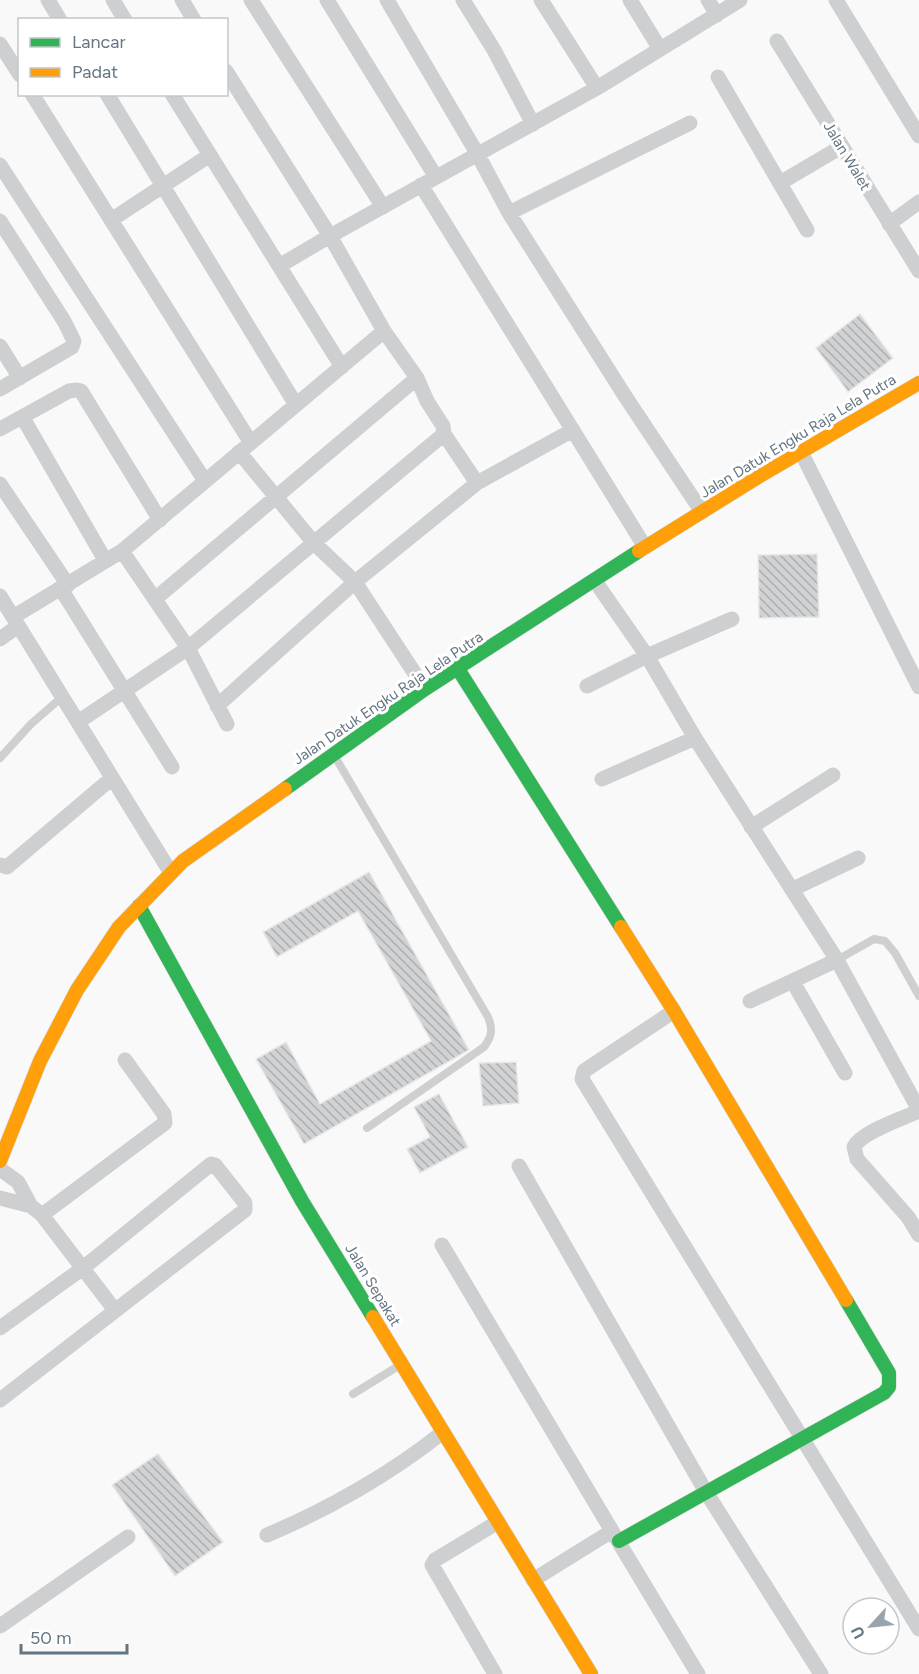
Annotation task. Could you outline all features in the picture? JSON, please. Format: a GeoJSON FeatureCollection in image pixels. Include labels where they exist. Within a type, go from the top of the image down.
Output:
{"type":"FeatureCollection","features":[{"type":"Feature","properties":{"kind":"street"},"geometry":{"type":"LineString","coordinates":[[48,0],[59,18]]}},
{"type":"Feature","properties":{"kind":"street"},"geometry":{"type":"LineString","coordinates":[[113,0],[124,18]]}},
{"type":"Feature","properties":{"kind":"street"},"geometry":{"type":"LineString","coordinates":[[182,0],[193,18]]}},
{"type":"Feature","properties":{"kind":"street"},"geometry":{"type":"LineString","coordinates":[[251,0],[382,207]]}},
{"type":"Feature","properties":{"kind":"street"},"geometry":{"type":"LineString","coordinates":[[327,0],[436,177]]}},
{"type":"Feature","properties":{"kind":"street"},"geometry":{"type":"LineString","coordinates":[[387,0],[478,155],[509,213],[702,512]]}},
{"type":"Feature","properties":{"kind":"street"},"geometry":{"type":"LineString","coordinates":[[463,0],[494,50],[533,124]]}},
{"type":"Feature","properties":{"kind":"street"},"geometry":{"type":"LineString","coordinates":[[541,0],[597,88]]}},
{"type":"Feature","properties":{"kind":"street"},"geometry":{"type":"LineString","coordinates":[[630,0],[660,49]]}},
{"type":"Feature","properties":{"kind":"street"},"geometry":{"type":"LineString","coordinates":[[708,0],[717,15]]}},
{"type":"Feature","properties":{"kind":"street"},"geometry":{"type":"LineString","coordinates":[[279,266],[597,88],[740,0]]}},
{"type":"Feature","properties":{"kind":"street"},"geometry":{"type":"LineString","coordinates":[[836,0],[919,136]]}},
{"type":"Feature","properties":{"kind":"street","name":"Jalan Walet"},"geometry":{"type":"LineString","coordinates":[[777,41],[919,271]]}},
{"type":"Feature","properties":{"kind":"street"},"geometry":{"type":"LineString","coordinates":[[0,44],[18,72]]}},
{"type":"Feature","properties":{"kind":"street"},"geometry":{"type":"LineString","coordinates":[[228,74],[330,236],[384,331],[417,378],[427,401],[443,426],[444,434],[477,483]]}},
{"type":"Feature","properties":{"kind":"street"},"geometry":{"type":"LineString","coordinates":[[718,77],[807,230]]}},
{"type":"Feature","properties":{"kind":"street"},"geometry":{"type":"LineString","coordinates":[[33,96],[111,220],[245,448],[276,496],[314,543],[355,582],[425,690]]}},
{"type":"Feature","properties":{"kind":"street"},"geometry":{"type":"LineString","coordinates":[[108,96],[296,405]]}},
{"type":"Feature","properties":{"kind":"street"},"geometry":{"type":"LineString","coordinates":[[173,96],[342,367]]}},
{"type":"Feature","properties":{"kind":"street"},"geometry":{"type":"LineString","coordinates":[[509,213],[690,123]]}},
{"type":"Feature","properties":{"kind":"street"},"geometry":{"type":"LineString","coordinates":[[780,183],[842,147]]}},
{"type":"Feature","properties":{"kind":"street"},"geometry":{"type":"LineString","coordinates":[[111,220],[210,155]]}},
{"type":"Feature","properties":{"kind":"street"},"geometry":{"type":"LineString","coordinates":[[0,165],[205,481]]}},
{"type":"Feature","properties":{"kind":"street"},"geometry":{"type":"LineString","coordinates":[[421,185],[645,547]]}},
{"type":"Feature","properties":{"kind":"street"},"geometry":{"type":"LineString","coordinates":[[889,224],[919,202]]}},
{"type":"Feature","properties":{"kind":"street"},"geometry":{"type":"LineString","coordinates":[[0,221],[64,321],[74,341],[72,347],[0,389]]}},
{"type":"Feature","properties":{"kind":"street"},"geometry":{"type":"LineString","coordinates":[[0,639],[16,622],[64,587],[122,551],[384,331]]}},
{"type":"Feature","properties":{"kind":"street"},"geometry":{"type":"LineString","coordinates":[[0,346],[20,378]]}},
{"type":"Feature","properties":{"kind":"street"},"geometry":{"type":"LineString","coordinates":[[155,599],[417,378]]}},
{"type":"Feature","properties":{"kind":"street","name":"Jalan Datuk Engku Raja Lela Putra"},"geometry":{"type":"LineString","coordinates":[[0,1161],[40,1061],[77,990],[119,927],[183,861],[425,690],[645,547],[919,383]]}},
{"type":"Feature","properties":{"kind":"street"},"geometry":{"type":"LineString","coordinates":[[0,429],[69,391],[81,391],[160,520]]}},
{"type":"Feature","properties":{"kind":"street"},"geometry":{"type":"LineString","coordinates":[[23,418],[105,560]]}},
{"type":"Feature","properties":{"kind":"street"},"geometry":{"type":"LineString","coordinates":[[217,706],[355,582],[477,483],[573,430]]}},
{"type":"Feature","properties":{"kind":"street"},"geometry":{"type":"LineString","coordinates":[[78,722],[188,648],[444,434]]}},
{"type":"Feature","properties":{"kind":"street"},"geometry":{"type":"LineString","coordinates":[[801,452],[919,687]]}},
{"type":"Feature","properties":{"kind":"street"},"geometry":{"type":"LineString","coordinates":[[0,484],[172,767]]}},
{"type":"Feature","properties":{"kind":"street"},"geometry":{"type":"LineString","coordinates":[[122,551],[188,648],[227,724]]}},
{"type":"Feature","properties":{"kind":"street"},"geometry":{"type":"LineString","coordinates":[[595,581],[647,656],[695,738],[837,960],[919,1110],[856,1142],[854,1147],[857,1159],[897,1204],[919,1235]]}},
{"type":"Feature","properties":{"kind":"street"},"geometry":{"type":"LineString","coordinates":[[0,596],[171,873]]}},
{"type":"Feature","properties":{"kind":"street"},"geometry":{"type":"LineString","coordinates":[[587,686],[647,656],[732,619]]}},
{"type":"Feature","properties":{"kind":"street"},"geometry":{"type":"LineString","coordinates":[[458,669],[674,1011],[889,1373],[889,1387],[884,1393],[706,1491],[533,1580]]}},
{"type":"Feature","properties":{"kind":"street"},"geometry":{"type":"LineString","coordinates":[[602,779],[695,738]]}},
{"type":"Feature","properties":{"kind":"street"},"geometry":{"type":"LineString","coordinates":[[751,827],[833,775]]}},
{"type":"Feature","properties":{"kind":"street"},"geometry":{"type":"LineString","coordinates":[[0,865],[7,867],[112,778]]}},
{"type":"Feature","properties":{"kind":"street"},"geometry":{"type":"LineString","coordinates":[[793,889],[858,858]]}},
{"type":"Feature","properties":{"kind":"street","name":"Jalan Sepakat"},"geometry":{"type":"LineString","coordinates":[[139,906],[302,1201],[591,1674]]}},
{"type":"Feature","properties":{"kind":"street"},"geometry":{"type":"LineString","coordinates":[[750,1001],[837,960]]}},
{"type":"Feature","properties":{"kind":"street"},"geometry":{"type":"LineString","coordinates":[[793,982],[845,1073]]}},
{"type":"Feature","properties":{"kind":"street"},"geometry":{"type":"LineString","coordinates":[[674,1011],[584,1071],[582,1079],[919,1629]]}},
{"type":"Feature","properties":{"kind":"street"},"geometry":{"type":"LineString","coordinates":[[37,1211],[165,1123],[164,1114],[125,1060]]}},
{"type":"Feature","properties":{"kind":"street"},"geometry":{"type":"LineString","coordinates":[[0,1328],[82,1268],[211,1164],[215,1164],[245,1203],[245,1210],[114,1309],[0,1400]]}},
{"type":"Feature","properties":{"kind":"street"},"geometry":{"type":"LineString","coordinates":[[519,1166],[706,1491],[821,1674]]}},
{"type":"Feature","properties":{"kind":"street"},"geometry":{"type":"LineString","coordinates":[[0,1169],[18,1182],[37,1211],[114,1309]]}},
{"type":"Feature","properties":{"kind":"street"},"geometry":{"type":"LineString","coordinates":[[0,1198],[37,1211]]}},
{"type":"Feature","properties":{"kind":"street"},"geometry":{"type":"LineString","coordinates":[[442,1245],[698,1674]]}},
{"type":"Feature","properties":{"kind":"street"},"geometry":{"type":"LineString","coordinates":[[267,1535],[318,1511],[403,1462],[443,1432]]}},
{"type":"Feature","properties":{"kind":"street"},"geometry":{"type":"LineString","coordinates":[[495,1674],[432,1565],[435,1560],[498,1522]]}},
{"type":"Feature","properties":{"kind":"street"},"geometry":{"type":"LineString","coordinates":[[0,1626],[128,1537]]}},
{"type":"Feature","properties":{"kind":"lane"},"geometry":{"type":"LineString","coordinates":[[0,758],[31,724],[62,697]]}},
{"type":"Feature","properties":{"kind":"lane"},"geometry":{"type":"LineString","coordinates":[[333,754],[492,1027],[491,1037],[484,1047],[367,1128]]}},
{"type":"Feature","properties":{"kind":"lane"},"geometry":{"type":"LineString","coordinates":[[837,960],[874,939],[885,941],[895,952],[919,996]]}},
{"type":"Feature","properties":{"kind":"lane"},"geometry":{"type":"LineString","coordinates":[[353,1394],[402,1365]]}},
{"type":"Feature","properties":{"kind":"building"},"geometry":{"type":"Polygon","coordinates":[[[860,314],[893,358],[848,392],[816,348],[860,314]]]}},
{"type":"Feature","properties":{"kind":"building"},"geometry":{"type":"Polygon","coordinates":[[[817,554],[819,617],[759,618],[758,555],[817,554]]]}},
{"type":"Feature","properties":{"kind":"building"},"geometry":{"type":"Polygon","coordinates":[[[369,872],[469,1050],[304,1144],[256,1059],[286,1042],[320,1104],[431,1041],[358,911],[277,957],[263,932],[369,872]]]}},
{"type":"Feature","properties":{"kind":"building"},"geometry":{"type":"Polygon","coordinates":[[[516,1062],[519,1103],[483,1106],[479,1063],[516,1062]]]}},
{"type":"Feature","properties":{"kind":"building"},"geometry":{"type":"Polygon","coordinates":[[[439,1094],[468,1147],[420,1173],[407,1149],[430,1137],[414,1107],[439,1094]]]}},
{"type":"Feature","properties":{"kind":"building"},"geometry":{"type":"Polygon","coordinates":[[[158,1454],[223,1542],[175,1576],[112,1485],[158,1454]]]}},
{"type":"Feature","properties":{"kind":"traffic: fast"},"geometry":{"type":"LineString","coordinates":[[285,789],[425,689],[639,551]]}},
{"type":"Feature","properties":{"kind":"traffic: fast"},"geometry":{"type":"LineString","coordinates":[[458,669],[621,927]]}},
{"type":"Feature","properties":{"kind":"traffic: fast"},"geometry":{"type":"LineString","coordinates":[[139,906],[302,1201],[373,1317]]}},
{"type":"Feature","properties":{"kind":"traffic: fast"},"geometry":{"type":"LineString","coordinates":[[619,1541],[884,1393],[889,1387],[889,1373],[846,1300]]}},
{"type":"Feature","properties":{"kind":"traffic: slow"},"geometry":{"type":"LineString","coordinates":[[639,551],[758,477],[919,383]]}},
{"type":"Feature","properties":{"kind":"traffic: slow"},"geometry":{"type":"LineString","coordinates":[[0,1161],[40,1061],[77,990],[119,927],[183,861],[285,789]]}},
{"type":"Feature","properties":{"kind":"traffic: slow"},"geometry":{"type":"LineString","coordinates":[[621,927],[674,1011],[846,1300]]}},
{"type":"Feature","properties":{"kind":"traffic: slow"},"geometry":{"type":"LineString","coordinates":[[373,1317],[591,1674]]}}]}
